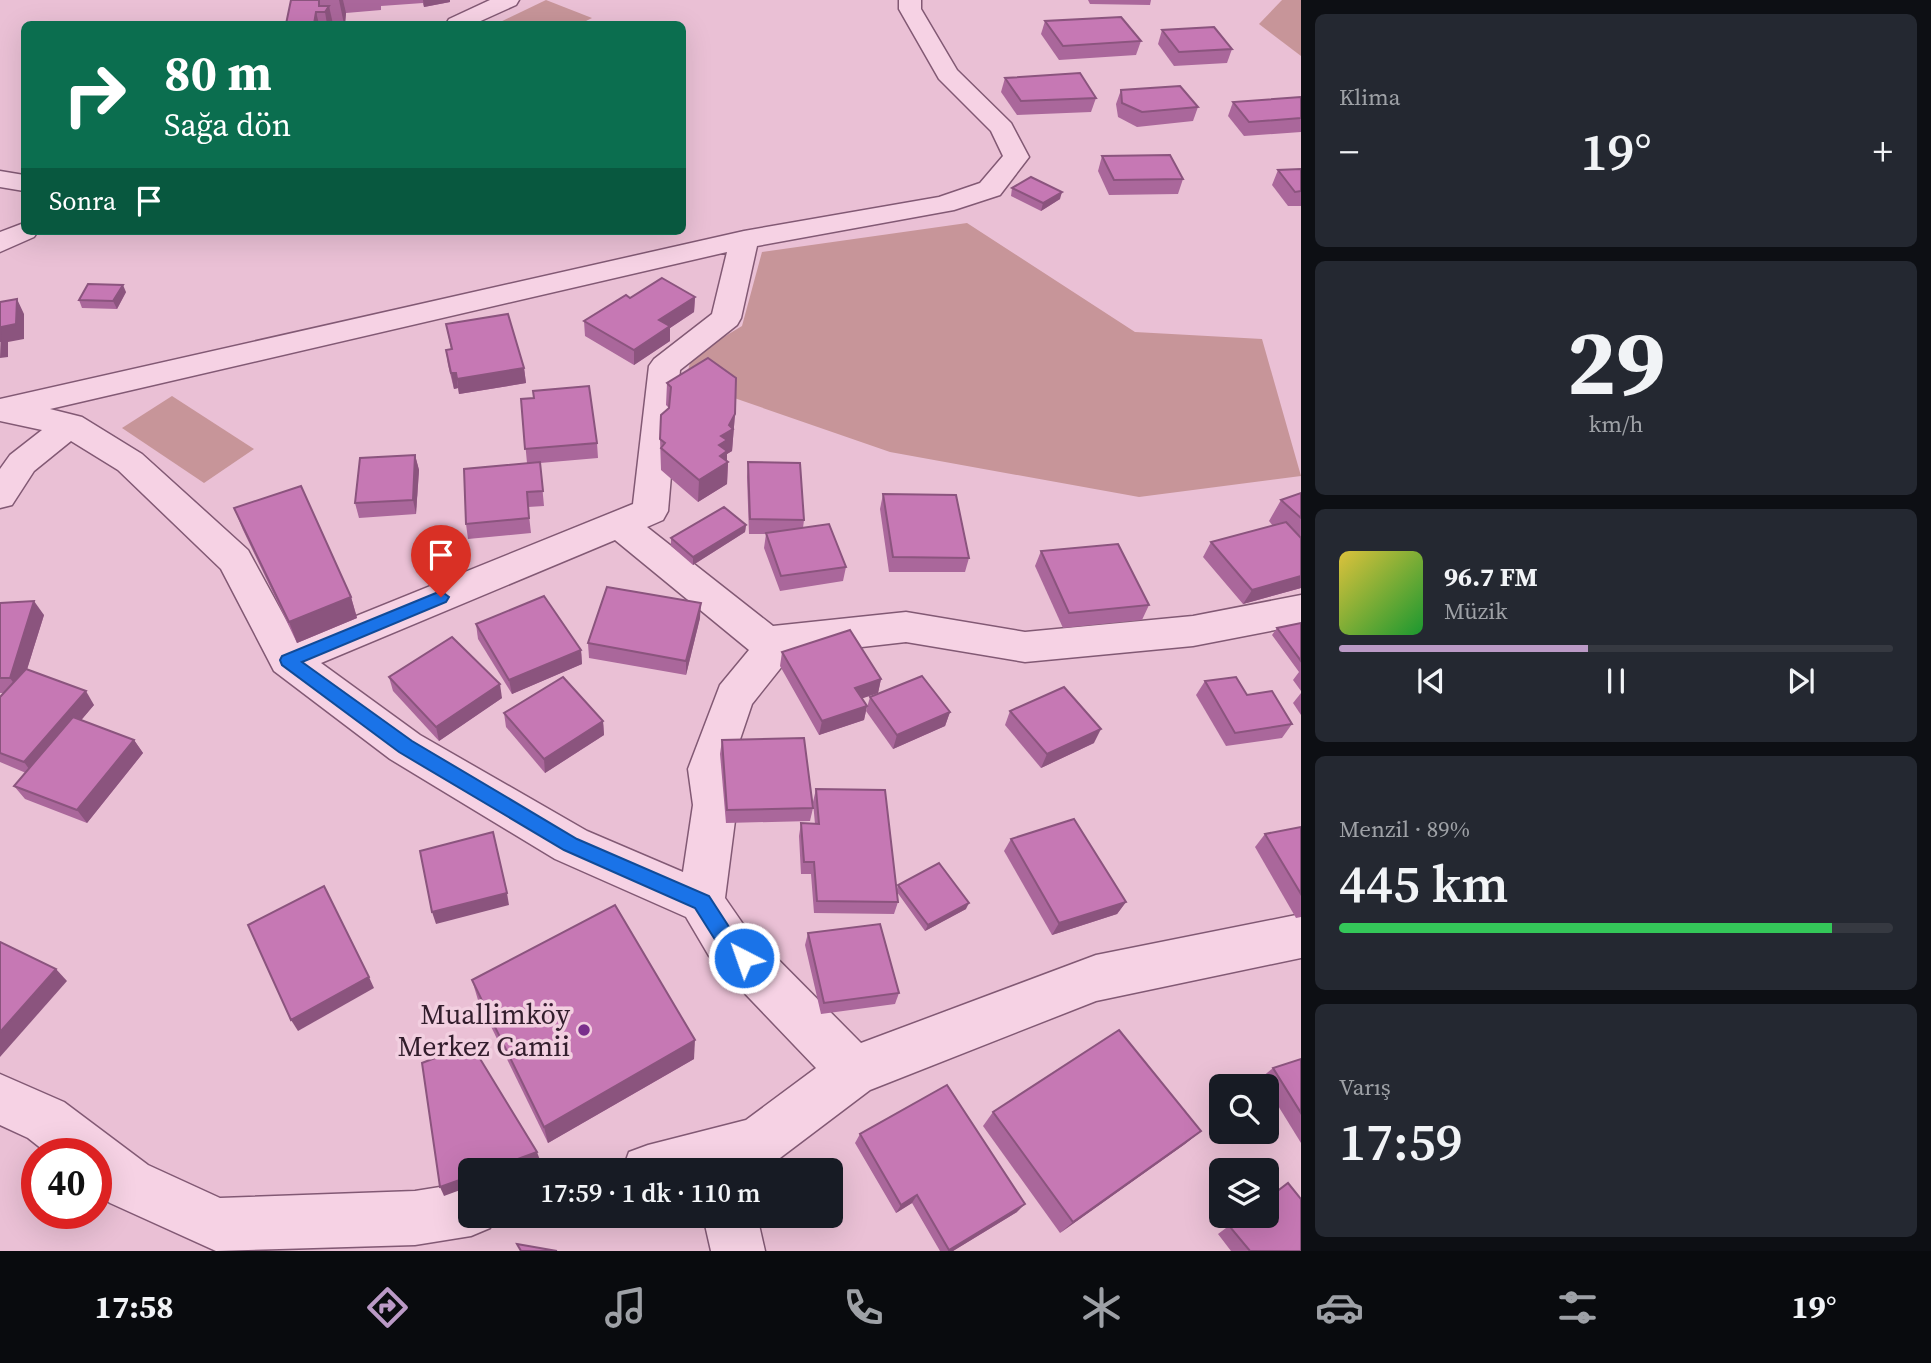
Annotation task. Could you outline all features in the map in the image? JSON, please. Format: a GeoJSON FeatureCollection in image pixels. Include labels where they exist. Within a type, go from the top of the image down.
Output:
{"type":"FeatureCollection","features":[{"type":"Feature","properties":{"kind":"street"},"geometry":{"type":"LineString","coordinates":[[463,21],[508,0]]}},
{"type":"Feature","properties":{"kind":"street"},"geometry":{"type":"LineString","coordinates":[[0,410],[744,240],[944,204],[990,189],[1016,157],[1002,128],[947,74],[911,9],[910,0]]}},
{"type":"Feature","properties":{"kind":"street"},"geometry":{"type":"LineString","coordinates":[[0,179],[21,182]]}},
{"type":"Feature","properties":{"kind":"street"},"geometry":{"type":"LineString","coordinates":[[0,243],[21,232]]}},
{"type":"Feature","properties":{"kind":"street"},"geometry":{"type":"LineString","coordinates":[[288,660],[650,511],[665,366],[726,318],[744,240]]}},
{"type":"Feature","properties":{"kind":"street"},"geometry":{"type":"LineString","coordinates":[[0,410],[70,425],[130,462],[235,560],[288,660],[405,747],[570,845],[702,902],[726,940],[853,1071]]}},
{"type":"Feature","properties":{"kind":"street"},"geometry":{"type":"LineString","coordinates":[[0,496],[22,463],[70,425]]}},
{"type":"Feature","properties":{"kind":"street"},"geometry":{"type":"LineString","coordinates":[[619,524],[766,642],[906,627],[1025,647],[1193,631],[1301,610]]}},
{"type":"Feature","properties":{"kind":"street"},"geometry":{"type":"LineString","coordinates":[[702,902],[715,805],[709,769],[734,697],[779,641]]}},
{"type":"Feature","properties":{"kind":"street"},"geometry":{"type":"LineString","coordinates":[[753,1157],[853,1071],[1096,978],[1301,936]]}},
{"type":"Feature","properties":{"kind":"street"},"geometry":{"type":"LineString","coordinates":[[0,1099],[46,1120],[69,1138]]}},
{"type":"Feature","properties":{"kind":"street"},"geometry":{"type":"LineString","coordinates":[[112,1171],[129,1184],[219,1225],[415,1218],[458,1211]]}},
{"type":"Feature","properties":{"kind":"street"},"geometry":{"type":"LineString","coordinates":[[733,1228],[738,1251]]}},
{"type":"Feature","properties":{"kind":"shaded area"},"geometry":{"type":"Polygon","coordinates":[[[546,0],[592,18],[586,21],[502,21],[546,0]]]}},
{"type":"Feature","properties":{"kind":"shaded area"},"geometry":{"type":"Polygon","coordinates":[[[1282,0],[1301,0],[1301,56],[1259,24],[1282,0]]]}},
{"type":"Feature","properties":{"kind":"shaded area"},"geometry":{"type":"Polygon","coordinates":[[[967,223],[1135,332],[1262,339],[1301,476],[1139,497],[890,452],[685,381],[692,356],[742,326],[762,252],[967,223]]]}},
{"type":"Feature","properties":{"kind":"shaded area"},"geometry":{"type":"Polygon","coordinates":[[[172,396],[254,449],[204,483],[122,428],[172,396]]]}},
{"type":"Feature","properties":{"kind":"building"},"geometry":{"type":"Polygon","coordinates":[[[291,0],[319,0],[319,6],[329,6],[325,12],[316,12],[314,21],[287,21],[291,0]]]}},
{"type":"Feature","properties":{"kind":"building"},"geometry":{"type":"Polygon","coordinates":[[[1121,17],[1141,41],[1063,46],[1045,21],[1121,17]]]}},
{"type":"Feature","properties":{"kind":"building"},"geometry":{"type":"Polygon","coordinates":[[[1214,27],[1232,49],[1179,52],[1162,30],[1214,27]]]}},
{"type":"Feature","properties":{"kind":"building"},"geometry":{"type":"Polygon","coordinates":[[[1080,73],[1096,98],[1021,101],[1005,78],[1080,73]]]}},
{"type":"Feature","properties":{"kind":"building"},"geometry":{"type":"Polygon","coordinates":[[[1180,86],[1198,107],[1142,112],[1122,103],[1121,90],[1180,86]]]}},
{"type":"Feature","properties":{"kind":"building"},"geometry":{"type":"Polygon","coordinates":[[[1301,97],[1301,118],[1249,122],[1233,102],[1301,97]]]}},
{"type":"Feature","properties":{"kind":"building"},"geometry":{"type":"Polygon","coordinates":[[[1170,155],[1183,179],[1114,180],[1102,156],[1170,155]]]}},
{"type":"Feature","properties":{"kind":"building"},"geometry":{"type":"Polygon","coordinates":[[[1301,169],[1301,191],[1295,192],[1278,170],[1301,169]]]}},
{"type":"Feature","properties":{"kind":"building"},"geometry":{"type":"Polygon","coordinates":[[[1031,177],[1062,192],[1043,203],[1012,188],[1031,177]]]}},
{"type":"Feature","properties":{"kind":"building"},"geometry":{"type":"Polygon","coordinates":[[[662,278],[695,297],[659,320],[670,326],[634,350],[584,321],[626,295],[630,298],[662,278]]]}},
{"type":"Feature","properties":{"kind":"building"},"geometry":{"type":"Polygon","coordinates":[[[88,284],[123,285],[113,301],[79,300],[88,284]]]}},
{"type":"Feature","properties":{"kind":"building"},"geometry":{"type":"Polygon","coordinates":[[[17,299],[16,324],[1,327],[0,342],[0,302],[17,299]]]}},
{"type":"Feature","properties":{"kind":"building"},"geometry":{"type":"Polygon","coordinates":[[[508,314],[524,368],[457,379],[456,373],[451,373],[446,350],[452,349],[446,324],[508,314]]]}},
{"type":"Feature","properties":{"kind":"building"},"geometry":{"type":"Polygon","coordinates":[[[708,358],[736,378],[735,414],[729,425],[733,429],[721,436],[727,440],[719,445],[727,451],[720,456],[728,462],[699,480],[661,448],[665,443],[660,439],[661,415],[669,408],[671,387],[667,383],[708,358]]]}},
{"type":"Feature","properties":{"kind":"building"},"geometry":{"type":"Polygon","coordinates":[[[589,386],[597,443],[525,449],[521,399],[534,398],[533,391],[589,386]]]}},
{"type":"Feature","properties":{"kind":"building"},"geometry":{"type":"Polygon","coordinates":[[[415,455],[413,500],[355,503],[360,458],[415,455]]]}},
{"type":"Feature","properties":{"kind":"building"},"geometry":{"type":"Polygon","coordinates":[[[540,462],[543,491],[527,492],[529,518],[466,524],[464,469],[540,462]]]}},
{"type":"Feature","properties":{"kind":"building"},"geometry":{"type":"Polygon","coordinates":[[[748,462],[800,463],[804,520],[750,519],[748,462]]]}},
{"type":"Feature","properties":{"kind":"building"},"geometry":{"type":"Polygon","coordinates":[[[301,486],[351,597],[289,622],[234,508],[301,486]]]}},
{"type":"Feature","properties":{"kind":"building"},"geometry":{"type":"Polygon","coordinates":[[[1301,493],[1301,518],[1281,500],[1301,493]]]}},
{"type":"Feature","properties":{"kind":"building"},"geometry":{"type":"Polygon","coordinates":[[[883,494],[956,495],[969,558],[893,557],[883,494]]]}},
{"type":"Feature","properties":{"kind":"building"},"geometry":{"type":"Polygon","coordinates":[[[724,507],[746,525],[693,557],[671,538],[724,507]]]}},
{"type":"Feature","properties":{"kind":"building"},"geometry":{"type":"Polygon","coordinates":[[[1286,522],[1301,538],[1301,576],[1252,590],[1211,542],[1286,522]]]}},
{"type":"Feature","properties":{"kind":"building"},"geometry":{"type":"Polygon","coordinates":[[[829,524],[846,567],[781,576],[766,533],[829,524]]]}},
{"type":"Feature","properties":{"kind":"building"},"geometry":{"type":"Polygon","coordinates":[[[1118,544],[1149,605],[1069,613],[1041,551],[1118,544]]]}},
{"type":"Feature","properties":{"kind":"building"},"geometry":{"type":"Polygon","coordinates":[[[607,587],[701,603],[686,661],[588,643],[607,587]]]}},
{"type":"Feature","properties":{"kind":"building"},"geometry":{"type":"Polygon","coordinates":[[[544,596],[581,650],[509,680],[476,624],[544,596]]]}},
{"type":"Feature","properties":{"kind":"building"},"geometry":{"type":"Polygon","coordinates":[[[34,601],[10,678],[0,678],[0,603],[34,601]]]}},
{"type":"Feature","properties":{"kind":"building"},"geometry":{"type":"Polygon","coordinates":[[[1301,623],[1301,661],[1277,628],[1301,623]]]}},
{"type":"Feature","properties":{"kind":"building"},"geometry":{"type":"Polygon","coordinates":[[[850,630],[881,679],[855,688],[867,706],[822,721],[782,652],[850,630]]]}},
{"type":"Feature","properties":{"kind":"building"},"geometry":{"type":"Polygon","coordinates":[[[452,637],[500,684],[436,727],[389,677],[452,637]]]}},
{"type":"Feature","properties":{"kind":"building"},"geometry":{"type":"Polygon","coordinates":[[[26,669],[86,691],[24,762],[0,753],[0,697],[26,669]]]}},
{"type":"Feature","properties":{"kind":"building"},"geometry":{"type":"Polygon","coordinates":[[[922,676],[950,712],[897,735],[870,697],[922,676]]]}},
{"type":"Feature","properties":{"kind":"building"},"geometry":{"type":"Polygon","coordinates":[[[563,677],[603,721],[544,759],[504,713],[563,677]]]}},
{"type":"Feature","properties":{"kind":"building"},"geometry":{"type":"Polygon","coordinates":[[[1236,677],[1247,695],[1272,691],[1292,724],[1235,733],[1205,681],[1236,677]]]}},
{"type":"Feature","properties":{"kind":"building"},"geometry":{"type":"Polygon","coordinates":[[[1064,687],[1101,729],[1047,754],[1010,711],[1064,687]]]}},
{"type":"Feature","properties":{"kind":"building"},"geometry":{"type":"Polygon","coordinates":[[[73,717],[134,740],[77,810],[14,786],[73,717]]]}},
{"type":"Feature","properties":{"kind":"building"},"geometry":{"type":"Polygon","coordinates":[[[804,738],[813,808],[727,810],[722,740],[804,738]]]}},
{"type":"Feature","properties":{"kind":"building"},"geometry":{"type":"Polygon","coordinates":[[[816,789],[885,790],[898,902],[817,901],[814,862],[804,862],[801,823],[819,824],[816,789]]]}},
{"type":"Feature","properties":{"kind":"building"},"geometry":{"type":"Polygon","coordinates":[[[1074,819],[1126,902],[1059,923],[1011,839],[1074,819]]]}},
{"type":"Feature","properties":{"kind":"building"},"geometry":{"type":"Polygon","coordinates":[[[1301,827],[1301,894],[1265,834],[1301,827]]]}},
{"type":"Feature","properties":{"kind":"building"},"geometry":{"type":"Polygon","coordinates":[[[493,832],[507,893],[432,912],[420,851],[493,832]]]}},
{"type":"Feature","properties":{"kind":"building"},"geometry":{"type":"Polygon","coordinates":[[[939,863],[969,903],[928,925],[898,885],[939,863]]]}},
{"type":"Feature","properties":{"kind":"building"},"geometry":{"type":"Polygon","coordinates":[[[324,886],[369,977],[291,1020],[248,925],[324,886]]]}},
{"type":"Feature","properties":{"kind":"building","name":"Muallimköy Merkez Camii"},"geometry":{"type":"Polygon","coordinates":[[[615,905],[695,1040],[544,1127],[472,980],[615,905]]]}},
{"type":"Feature","properties":{"kind":"building"},"geometry":{"type":"Polygon","coordinates":[[[880,924],[899,993],[824,1003],[808,933],[880,924]]]}},
{"type":"Feature","properties":{"kind":"building"},"geometry":{"type":"Polygon","coordinates":[[[0,942],[56,969],[0,1032],[0,942]]]}},
{"type":"Feature","properties":{"kind":"building"},"geometry":{"type":"Polygon","coordinates":[[[1119,1030],[1201,1131],[1073,1222],[993,1112],[1119,1030]]]}},
{"type":"Feature","properties":{"kind":"building"},"geometry":{"type":"Polygon","coordinates":[[[471,1044],[537,1152],[521,1158],[458,1158],[458,1181],[440,1187],[422,1063],[471,1044]]]}},
{"type":"Feature","properties":{"kind":"building"},"geometry":{"type":"Polygon","coordinates":[[[1301,1059],[1301,1113],[1279,1074],[1273,1068],[1301,1059]]]}},
{"type":"Feature","properties":{"kind":"building"},"geometry":{"type":"Polygon","coordinates":[[[947,1085],[1025,1204],[949,1250],[917,1195],[901,1205],[860,1134],[947,1085]]]}},
{"type":"Feature","properties":{"kind":"building"},"geometry":{"type":"Polygon","coordinates":[[[1288,1183],[1301,1199],[1301,1251],[1250,1251],[1231,1228],[1279,1228],[1279,1190],[1288,1183]]]}},
{"type":"Feature","properties":{"kind":"building"},"geometry":{"type":"Polygon","coordinates":[[[517,1244],[557,1251],[521,1251],[517,1244]]]}},
{"type":"Feature","properties":{"kind":"place","name":"Muallimköy Merkez Camii"},"geometry":{"type":"Point","coordinates":[584,1030]}},
{"type":"Feature","properties":{"kind":"route"},"geometry":{"type":"LineString","coordinates":[[441,597],[288,660],[405,747],[570,845],[702,902],[726,940],[744,958]]}}]}
